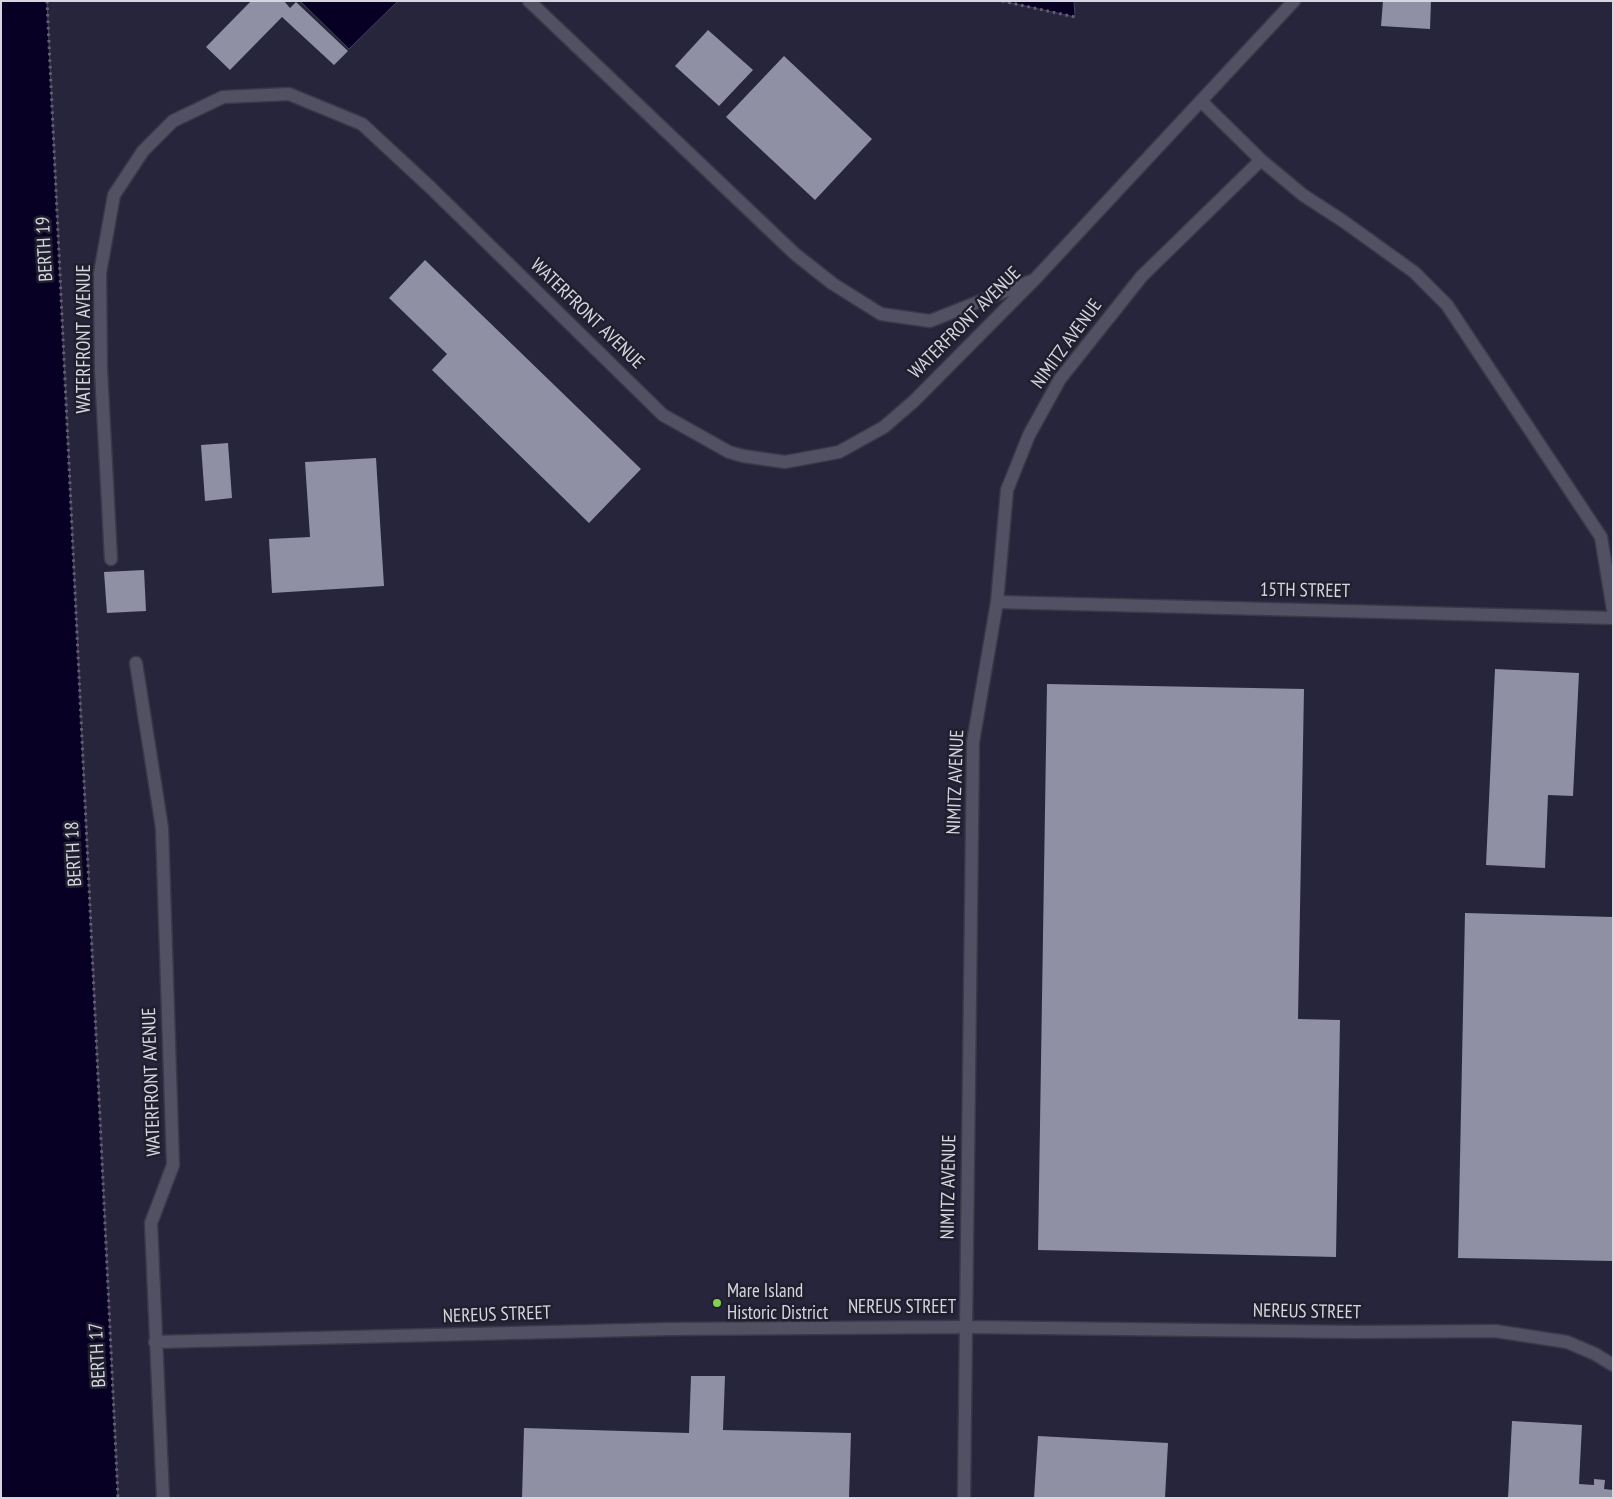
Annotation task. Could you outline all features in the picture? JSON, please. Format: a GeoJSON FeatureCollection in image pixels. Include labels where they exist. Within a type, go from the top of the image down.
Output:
{"type":"FeatureCollection","features":[{"type":"Feature","properties":{"kind":"street"},"geometry":{"type":"LineString","coordinates":[[529,1],[795,254],[833,284],[881,314],[930,321],[1035,279]]}},
{"type":"Feature","properties":{"kind":"street","name":"WATERFRONT AVENUE"},"geometry":{"type":"LineString","coordinates":[[111,559],[101,371],[100,273],[114,195],[143,151],[173,121],[223,97],[289,94],[362,124],[431,188],[663,415],[729,452],[785,462],[839,452],[884,427],[914,401],[1035,279],[1202,102],[1294,1]]}},
{"type":"Feature","properties":{"kind":"street"},"geometry":{"type":"LineString","coordinates":[[1202,102],[1261,160],[1303,195],[1414,272],[1447,304],[1601,537],[1613,610]]}},
{"type":"Feature","properties":{"kind":"street","name":"NIMITZ AVENUE"},"geometry":{"type":"LineString","coordinates":[[964,1498],[973,742],[997,602],[1007,490],[1029,435],[1060,379],[1142,276],[1261,160]]}},
{"type":"Feature","properties":{"kind":"street","name":"15TH STREET"},"geometry":{"type":"LineString","coordinates":[[997,602],[1613,618]]}},
{"type":"Feature","properties":{"kind":"street","name":"WATERFRONT AVENUE"},"geometry":{"type":"LineString","coordinates":[[136,663],[162,828],[173,1155],[173,1164],[151,1223],[163,1498]]}},
{"type":"Feature","properties":{"kind":"street","name":"NEREUS STREET"},"geometry":{"type":"LineString","coordinates":[[155,1342],[670,1329],[966,1327],[1357,1332],[1495,1331],[1567,1342],[1595,1354],[1613,1365]]}},
{"type":"Feature","properties":{"kind":"path","name":"BERTH 19"},"geometry":{"type":"LineString","coordinates":[[47,1],[70,496]]}},
{"type":"Feature","properties":{"kind":"path"},"geometry":{"type":"LineString","coordinates":[[1002,1],[1075,17]]}},
{"type":"Feature","properties":{"kind":"path","name":"BERTH 18"},"geometry":{"type":"LineString","coordinates":[[70,496],[104,1211]]}},
{"type":"Feature","properties":{"kind":"path","name":"BERTH 17"},"geometry":{"type":"LineString","coordinates":[[104,1211],[118,1498]]}},
{"type":"Feature","properties":{"kind":"shaded area"},"geometry":{"type":"Polygon","coordinates":[[[1,1],[47,1],[118,1498],[1,1498],[1,1]]]}},
{"type":"Feature","properties":{"kind":"shaded area"},"geometry":{"type":"Polygon","coordinates":[[[47,1],[300,1],[349,49],[398,1],[1001,1],[1075,17],[1075,1],[1613,1],[1613,1498],[118,1498],[47,1]]]}},
{"type":"Feature","properties":{"kind":"shaded area"},"geometry":{"type":"Polygon","coordinates":[[[300,1],[398,1],[349,49],[300,1]]]}},
{"type":"Feature","properties":{"kind":"shaded area"},"geometry":{"type":"Polygon","coordinates":[[[1002,1],[1074,1],[1075,17],[1002,1]]]}},
{"type":"Feature","properties":{"kind":"building"},"geometry":{"type":"Polygon","coordinates":[[[251,1],[284,1],[290,8],[296,2],[348,51],[334,65],[282,17],[230,70],[206,47],[251,1]]]}},
{"type":"Feature","properties":{"kind":"building"},"geometry":{"type":"Polygon","coordinates":[[[1383,1],[1431,1],[1430,29],[1381,26],[1383,1]]]}},
{"type":"Feature","properties":{"kind":"building"},"geometry":{"type":"Polygon","coordinates":[[[708,30],[753,70],[719,106],[675,66],[708,30]]]}},
{"type":"Feature","properties":{"kind":"building"},"geometry":{"type":"Polygon","coordinates":[[[784,56],[872,139],[815,200],[726,117],[784,56]]]}},
{"type":"Feature","properties":{"kind":"building"},"geometry":{"type":"Polygon","coordinates":[[[425,260],[641,469],[589,523],[432,370],[447,354],[389,298],[425,260]]]}},
{"type":"Feature","properties":{"kind":"building"},"geometry":{"type":"Polygon","coordinates":[[[228,443],[232,498],[205,501],[201,445],[228,443]]]}},
{"type":"Feature","properties":{"kind":"building"},"geometry":{"type":"Polygon","coordinates":[[[376,458],[384,586],[272,593],[269,539],[310,537],[305,462],[376,458]]]}},
{"type":"Feature","properties":{"kind":"building"},"geometry":{"type":"Polygon","coordinates":[[[144,570],[146,611],[107,613],[104,572],[144,570]]]}},
{"type":"Feature","properties":{"kind":"building"},"geometry":{"type":"Polygon","coordinates":[[[1495,669],[1579,673],[1573,796],[1548,795],[1545,868],[1486,865],[1495,669]]]}},
{"type":"Feature","properties":{"kind":"building"},"geometry":{"type":"Polygon","coordinates":[[[1047,684],[1304,689],[1298,1019],[1340,1020],[1336,1257],[1038,1250],[1047,684]]]}},
{"type":"Feature","properties":{"kind":"building"},"geometry":{"type":"Polygon","coordinates":[[[1465,913],[1613,917],[1613,1261],[1458,1258],[1465,913]]]}},
{"type":"Feature","properties":{"kind":"building"},"geometry":{"type":"Polygon","coordinates":[[[691,1376],[725,1376],[723,1430],[851,1433],[849,1498],[522,1498],[524,1428],[689,1433],[691,1376]]]}},
{"type":"Feature","properties":{"kind":"building"},"geometry":{"type":"Polygon","coordinates":[[[1512,1421],[1582,1425],[1579,1484],[1594,1485],[1594,1479],[1605,1480],[1604,1489],[1613,1490],[1613,1498],[1508,1498],[1512,1421]]]}},
{"type":"Feature","properties":{"kind":"building"},"geometry":{"type":"Polygon","coordinates":[[[1038,1436],[1168,1443],[1165,1498],[1034,1498],[1038,1436]]]}},
{"type":"Feature","properties":{"kind":"place","name":"Mare Island Historic District"},"geometry":{"type":"Point","coordinates":[717,1303]}}]}
